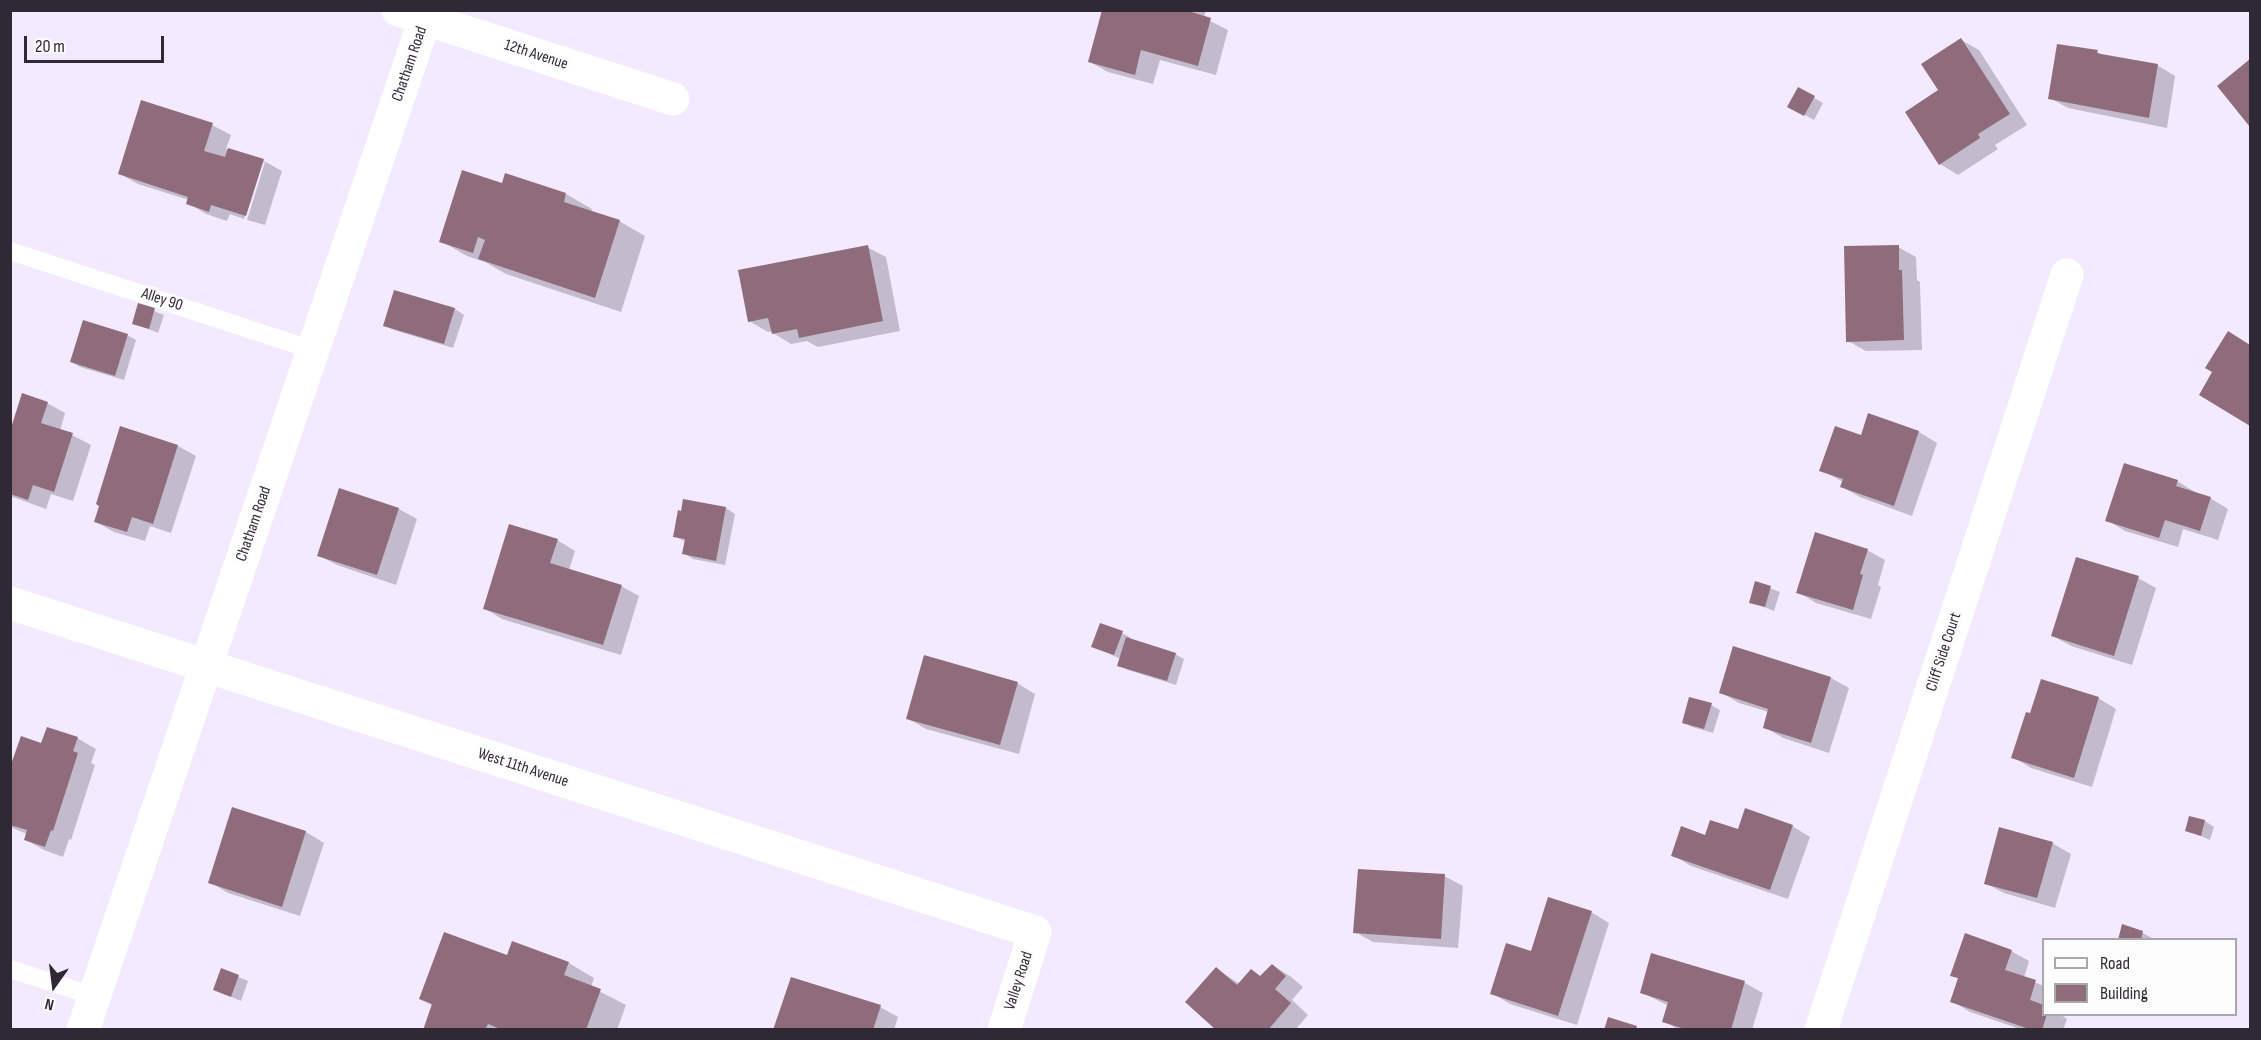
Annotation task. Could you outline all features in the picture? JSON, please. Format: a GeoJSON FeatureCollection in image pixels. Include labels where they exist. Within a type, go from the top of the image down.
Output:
{"type":"FeatureCollection","features":[{"type":"Feature","properties":{"kind":"street","name":"12th Avenue"},"geometry":{"type":"LineString","coordinates":[[412,15],[673,99]]}},
{"type":"Feature","properties":{"kind":"street","name":"Chatham Road"},"geometry":{"type":"LineString","coordinates":[[83,1029],[313,350],[412,15]]}},
{"type":"Feature","properties":{"kind":"street","name":"Cliff Side Court"},"geometry":{"type":"LineString","coordinates":[[1821,1029],[2067,276]]}},
{"type":"Feature","properties":{"kind":"street","name":"West 11th Avenue"},"geometry":{"type":"LineString","coordinates":[[10,603],[1035,932]]}},
{"type":"Feature","properties":{"kind":"street","name":"Valley Road"},"geometry":{"type":"LineString","coordinates":[[1004,1029],[1035,932]]}},
{"type":"Feature","properties":{"kind":"lane","name":"Alley 90"},"geometry":{"type":"LineString","coordinates":[[10,251],[313,350]]}},
{"type":"Feature","properties":{"kind":"lane"},"geometry":{"type":"LineString","coordinates":[[10,969],[94,996]]}},
{"type":"Feature","properties":{"kind":"building"},"geometry":{"type":"Polygon","coordinates":[[[1102,10],[1185,10],[1211,18],[1198,66],[1141,50],[1135,75],[1088,62],[1102,10]]]}},
{"type":"Feature","properties":{"kind":"building"},"geometry":{"type":"Polygon","coordinates":[[[1961,38],[2010,114],[1978,134],[1980,138],[1939,165],[1905,112],[1938,90],[1921,64],[1961,38]]]}},
{"type":"Feature","properties":{"kind":"building"},"geometry":{"type":"Polygon","coordinates":[[[2057,44],[2098,50],[2097,53],[2101,54],[2158,64],[2149,118],[2048,99],[2057,44]]]}},
{"type":"Feature","properties":{"kind":"building"},"geometry":{"type":"Polygon","coordinates":[[[2250,59],[2250,127],[2217,86],[2250,59]]]}},
{"type":"Feature","properties":{"kind":"building"},"geometry":{"type":"Polygon","coordinates":[[[1798,87],[1815,96],[1804,116],[1787,107],[1798,87]]]}},
{"type":"Feature","properties":{"kind":"building"},"geometry":{"type":"Polygon","coordinates":[[[141,100],[213,123],[204,151],[225,157],[228,148],[264,159],[246,216],[211,205],[209,212],[186,204],[188,197],[118,174],[141,100]]]}},
{"type":"Feature","properties":{"kind":"building"},"geometry":{"type":"Polygon","coordinates":[[[462,170],[502,183],[505,173],[566,193],[564,202],[620,220],[595,298],[478,259],[485,240],[478,237],[473,253],[439,242],[462,170]]]}},
{"type":"Feature","properties":{"kind":"building"},"geometry":{"type":"Polygon","coordinates":[[[868,245],[883,321],[799,338],[797,329],[772,334],[768,318],[748,322],[738,270],[868,245]]]}},
{"type":"Feature","properties":{"kind":"building"},"geometry":{"type":"Polygon","coordinates":[[[1899,245],[1904,340],[1846,342],[1844,246],[1899,245]]]}},
{"type":"Feature","properties":{"kind":"building"},"geometry":{"type":"Polygon","coordinates":[[[394,290],[455,308],[444,344],[383,326],[394,290]]]}},
{"type":"Feature","properties":{"kind":"building"},"geometry":{"type":"Polygon","coordinates":[[[138,303],[155,308],[149,329],[132,324],[138,303]]]}},
{"type":"Feature","properties":{"kind":"building"},"geometry":{"type":"Polygon","coordinates":[[[83,320],[128,334],[115,376],[70,362],[83,320]]]}},
{"type":"Feature","properties":{"kind":"building"},"geometry":{"type":"Polygon","coordinates":[[[2228,331],[2250,345],[2250,426],[2199,395],[2212,372],[2205,368],[2228,331]]]}},
{"type":"Feature","properties":{"kind":"building"},"geometry":{"type":"Polygon","coordinates":[[[22,393],[48,402],[41,423],[73,433],[54,492],[33,485],[28,500],[10,494],[10,431],[22,393]]]}},
{"type":"Feature","properties":{"kind":"building"},"geometry":{"type":"Polygon","coordinates":[[[1868,413],[1919,431],[1894,506],[1840,487],[1843,479],[1819,471],[1835,426],[1861,435],[1868,413]]]}},
{"type":"Feature","properties":{"kind":"building"},"geometry":{"type":"Polygon","coordinates":[[[120,426],[178,445],[153,524],[132,517],[127,532],[94,522],[99,506],[96,504],[120,426]]]}},
{"type":"Feature","properties":{"kind":"building"},"geometry":{"type":"Polygon","coordinates":[[[2124,463],[2178,480],[2176,486],[2211,497],[2200,531],[2165,520],[2159,538],[2105,521],[2124,463]]]}},
{"type":"Feature","properties":{"kind":"building"},"geometry":{"type":"Polygon","coordinates":[[[339,488],[399,508],[377,575],[317,556],[339,488]]]}},
{"type":"Feature","properties":{"kind":"building"},"geometry":{"type":"Polygon","coordinates":[[[683,499],[726,507],[716,561],[682,554],[685,539],[673,537],[678,510],[681,511],[683,499]]]}},
{"type":"Feature","properties":{"kind":"building"},"geometry":{"type":"Polygon","coordinates":[[[509,524],[558,539],[550,563],[622,585],[603,645],[483,609],[509,524]]]}},
{"type":"Feature","properties":{"kind":"building"},"geometry":{"type":"Polygon","coordinates":[[[1815,532],[1868,549],[1853,610],[1796,593],[1815,532]]]}},
{"type":"Feature","properties":{"kind":"building"},"geometry":{"type":"Polygon","coordinates":[[[2076,557],[2139,576],[2114,656],[2051,636],[2076,557]]]}},
{"type":"Feature","properties":{"kind":"building"},"geometry":{"type":"Polygon","coordinates":[[[1755,581],[1771,586],[1765,607],[1749,603],[1755,581]]]}},
{"type":"Feature","properties":{"kind":"building"},"geometry":{"type":"Polygon","coordinates":[[[1100,623],[1123,631],[1114,655],[1091,647],[1100,623]]]}},
{"type":"Feature","properties":{"kind":"building"},"geometry":{"type":"Polygon","coordinates":[[[1126,637],[1176,653],[1167,681],[1117,666],[1126,637]]]}},
{"type":"Feature","properties":{"kind":"building"},"geometry":{"type":"Polygon","coordinates":[[[1733,646],[1831,677],[1811,743],[1763,728],[1768,709],[1719,693],[1733,646]]]}},
{"type":"Feature","properties":{"kind":"building"},"geometry":{"type":"Polygon","coordinates":[[[924,655],[1018,682],[1000,745],[906,719],[924,655]]]}},
{"type":"Feature","properties":{"kind":"building"},"geometry":{"type":"Polygon","coordinates":[[[2041,679],[2099,697],[2074,778],[2011,758],[2026,712],[2030,713],[2041,679]]]}},
{"type":"Feature","properties":{"kind":"building"},"geometry":{"type":"Polygon","coordinates":[[[1689,697],[1712,703],[1704,729],[1682,723],[1689,697]]]}},
{"type":"Feature","properties":{"kind":"building"},"geometry":{"type":"Polygon","coordinates":[[[47,727],[78,737],[73,751],[78,753],[53,831],[51,830],[45,847],[24,840],[27,830],[10,825],[10,767],[21,736],[41,743],[47,727]]]}},
{"type":"Feature","properties":{"kind":"building"},"geometry":{"type":"Polygon","coordinates":[[[232,807],[306,831],[282,907],[208,883],[232,807]]]}},
{"type":"Feature","properties":{"kind":"building"},"geometry":{"type":"Polygon","coordinates":[[[1745,808],[1793,825],[1770,890],[1671,856],[1681,826],[1705,835],[1710,820],[1738,829],[1745,808]]]}},
{"type":"Feature","properties":{"kind":"building"},"geometry":{"type":"Polygon","coordinates":[[[2189,816],[2205,820],[2201,836],[2185,831],[2189,816]]]}},
{"type":"Feature","properties":{"kind":"building"},"geometry":{"type":"Polygon","coordinates":[[[1999,827],[2053,842],[2037,898],[1984,884],[1999,827]]]}},
{"type":"Feature","properties":{"kind":"building"},"geometry":{"type":"Polygon","coordinates":[[[1358,869],[1445,874],[1441,939],[1353,933],[1358,869]]]}},
{"type":"Feature","properties":{"kind":"building"},"geometry":{"type":"Polygon","coordinates":[[[1548,897],[1592,911],[1558,1016],[1490,994],[1506,943],[1531,951],[1548,897]]]}},
{"type":"Feature","properties":{"kind":"building"},"geometry":{"type":"Polygon","coordinates":[[[2122,924],[2143,931],[2141,938],[2118,938],[2122,924]]]}},
{"type":"Feature","properties":{"kind":"building"},"geometry":{"type":"Polygon","coordinates":[[[444,932],[507,955],[512,941],[569,962],[564,975],[601,989],[586,1030],[503,1030],[488,1024],[485,1030],[423,1030],[432,1004],[419,999],[444,932]]]}},
{"type":"Feature","properties":{"kind":"building"},"geometry":{"type":"Polygon","coordinates":[[[1965,933],[2012,950],[2005,970],[2036,980],[2030,1000],[2042,1004],[2042,1016],[2046,1016],[2042,1030],[2032,1030],[1950,1002],[1958,978],[1950,976],[1965,933]]]}},
{"type":"Feature","properties":{"kind":"building"},"geometry":{"type":"Polygon","coordinates":[[[1651,953],[1745,981],[1731,1030],[1688,1030],[1662,1022],[1668,1002],[1640,993],[1651,953]]]}},
{"type":"Feature","properties":{"kind":"building"},"geometry":{"type":"Polygon","coordinates":[[[1272,964],[1286,976],[1275,989],[1291,1003],[1268,1030],[1216,1030],[1185,1002],[1216,967],[1237,985],[1251,969],[1260,976],[1272,964]]]}},
{"type":"Feature","properties":{"kind":"building"},"geometry":{"type":"Polygon","coordinates":[[[221,968],[239,975],[231,997],[213,990],[221,968]]]}},
{"type":"Feature","properties":{"kind":"building"},"geometry":{"type":"Polygon","coordinates":[[[791,977],[881,1005],[873,1030],[773,1030],[791,977]]]}},
{"type":"Feature","properties":{"kind":"building"},"geometry":{"type":"Polygon","coordinates":[[[1608,1017],[1637,1026],[1636,1030],[1604,1030],[1608,1017]]]}}]}
